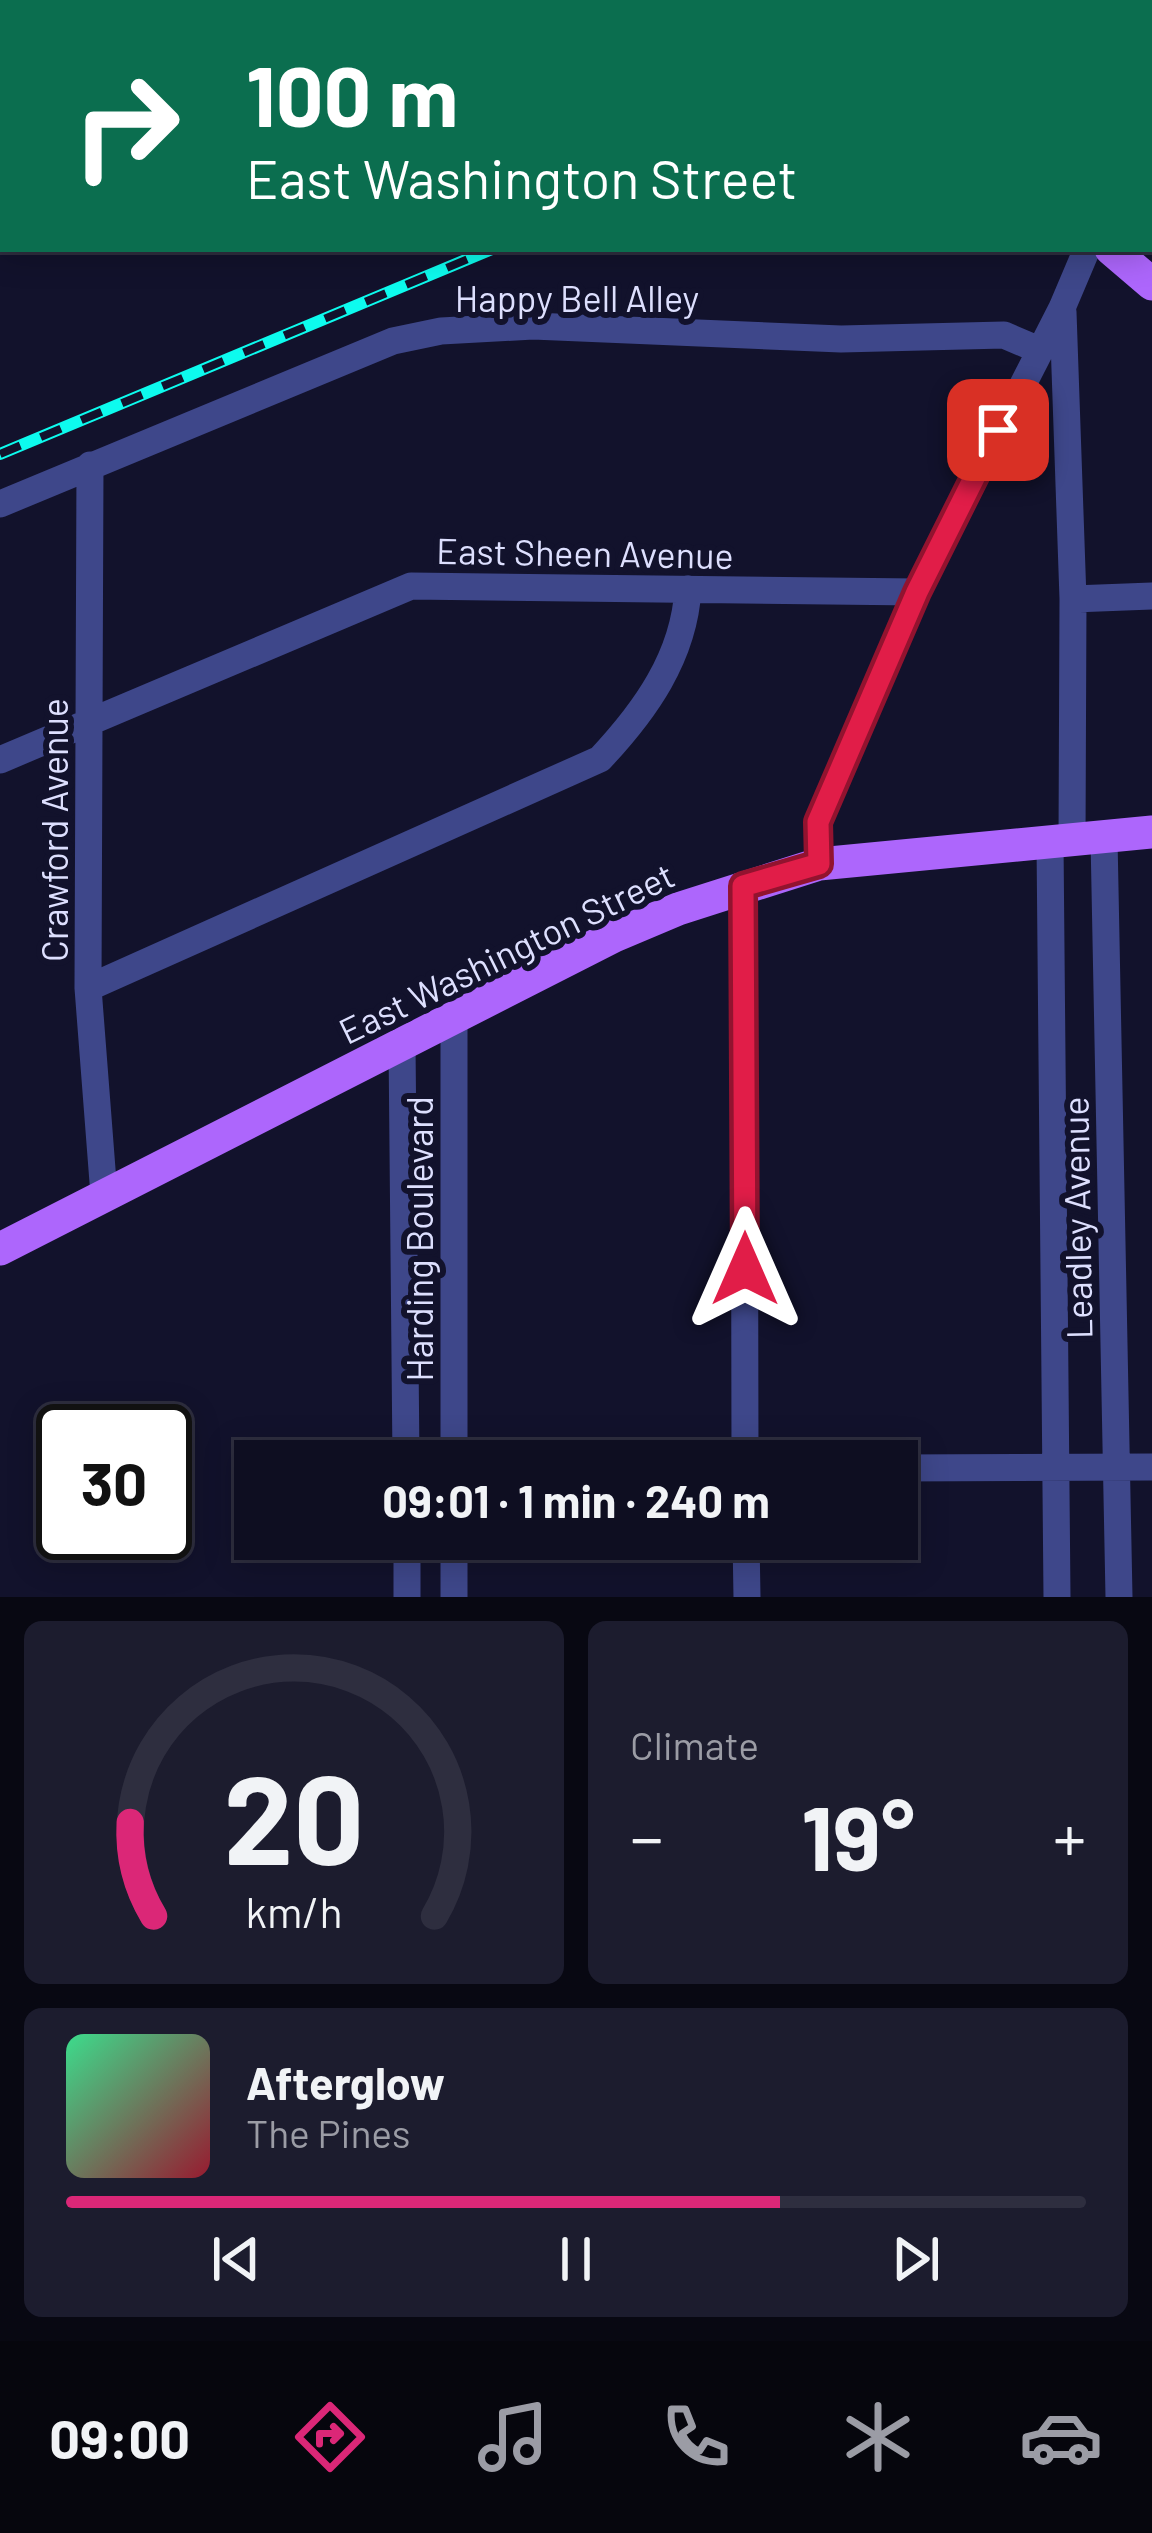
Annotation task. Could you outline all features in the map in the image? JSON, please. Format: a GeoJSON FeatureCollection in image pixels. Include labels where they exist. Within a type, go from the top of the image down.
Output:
{"type":"FeatureCollection","features":[{"type":"Feature","properties":{"kind":"main road"},"geometry":{"type":"LineString","coordinates":[[1115,252],[1152,284]]}},
{"type":"Feature","properties":{"kind":"main road","name":"East Washington Street"},"geometry":{"type":"LineString","coordinates":[[0,1249],[614,936],[743,886],[819,864],[1152,832]]}},
{"type":"Feature","properties":{"kind":"street"},"geometry":{"type":"LineString","coordinates":[[819,864],[818,822],[917,592],[1062,308],[1086,252]]}},
{"type":"Feature","properties":{"kind":"street","name":"Leadley Avenue"},"geometry":{"type":"LineString","coordinates":[[1057,1597],[1055,1467],[1076,840],[1062,308]]}},
{"type":"Feature","properties":{"kind":"street","name":"Happy Bell Alley"},"geometry":{"type":"LineString","coordinates":[[0,504],[393,341],[441,332],[533,326],[842,339],[1004,335],[1040,350]]}},
{"type":"Feature","properties":{"kind":"street","name":"Crawford Avenue"},"geometry":{"type":"LineString","coordinates":[[90,465],[88,988],[104,1195]]}},
{"type":"Feature","properties":{"kind":"street","name":"East Sheen Avenue"},"geometry":{"type":"LineString","coordinates":[[0,760],[411,586],[917,592]]}},
{"type":"Feature","properties":{"kind":"street"},"geometry":{"type":"LineString","coordinates":[[88,988],[600,759],[645,711],[686,622],[688,589]]}},
{"type":"Feature","properties":{"kind":"street"},"geometry":{"type":"LineString","coordinates":[[1073,599],[1152,596]]}},
{"type":"Feature","properties":{"kind":"street","name":"Leadley Avenue"},"geometry":{"type":"LineString","coordinates":[[1076,840],[1117,1467],[1119,1597]]}},
{"type":"Feature","properties":{"kind":"street"},"geometry":{"type":"LineString","coordinates":[[743,886],[745,1440]]}},
{"type":"Feature","properties":{"kind":"street","name":"Harding Boulevard"},"geometry":{"type":"LineString","coordinates":[[454,1017],[454,1440]]}},
{"type":"Feature","properties":{"kind":"street","name":"Harding Boulevard"},"geometry":{"type":"LineString","coordinates":[[402,1044],[406,1440]]}},
{"type":"Feature","properties":{"kind":"street"},"geometry":{"type":"LineString","coordinates":[[918,1468],[1152,1467]]}},
{"type":"Feature","properties":{"kind":"street"},"geometry":{"type":"LineString","coordinates":[[407,1560],[407,1597]]}},
{"type":"Feature","properties":{"kind":"street"},"geometry":{"type":"LineString","coordinates":[[454,1560],[454,1597]]}},
{"type":"Feature","properties":{"kind":"street"},"geometry":{"type":"LineString","coordinates":[[746,1560],[747,1597]]}},
{"type":"Feature","properties":{"kind":"railway"},"geometry":{"type":"LineString","coordinates":[[0,454],[485,252]]}},
{"type":"Feature","properties":{"kind":"route"},"geometry":{"type":"LineString","coordinates":[[745,1269],[743,886],[819,864],[818,822],[917,592],[998,430]]}}]}
